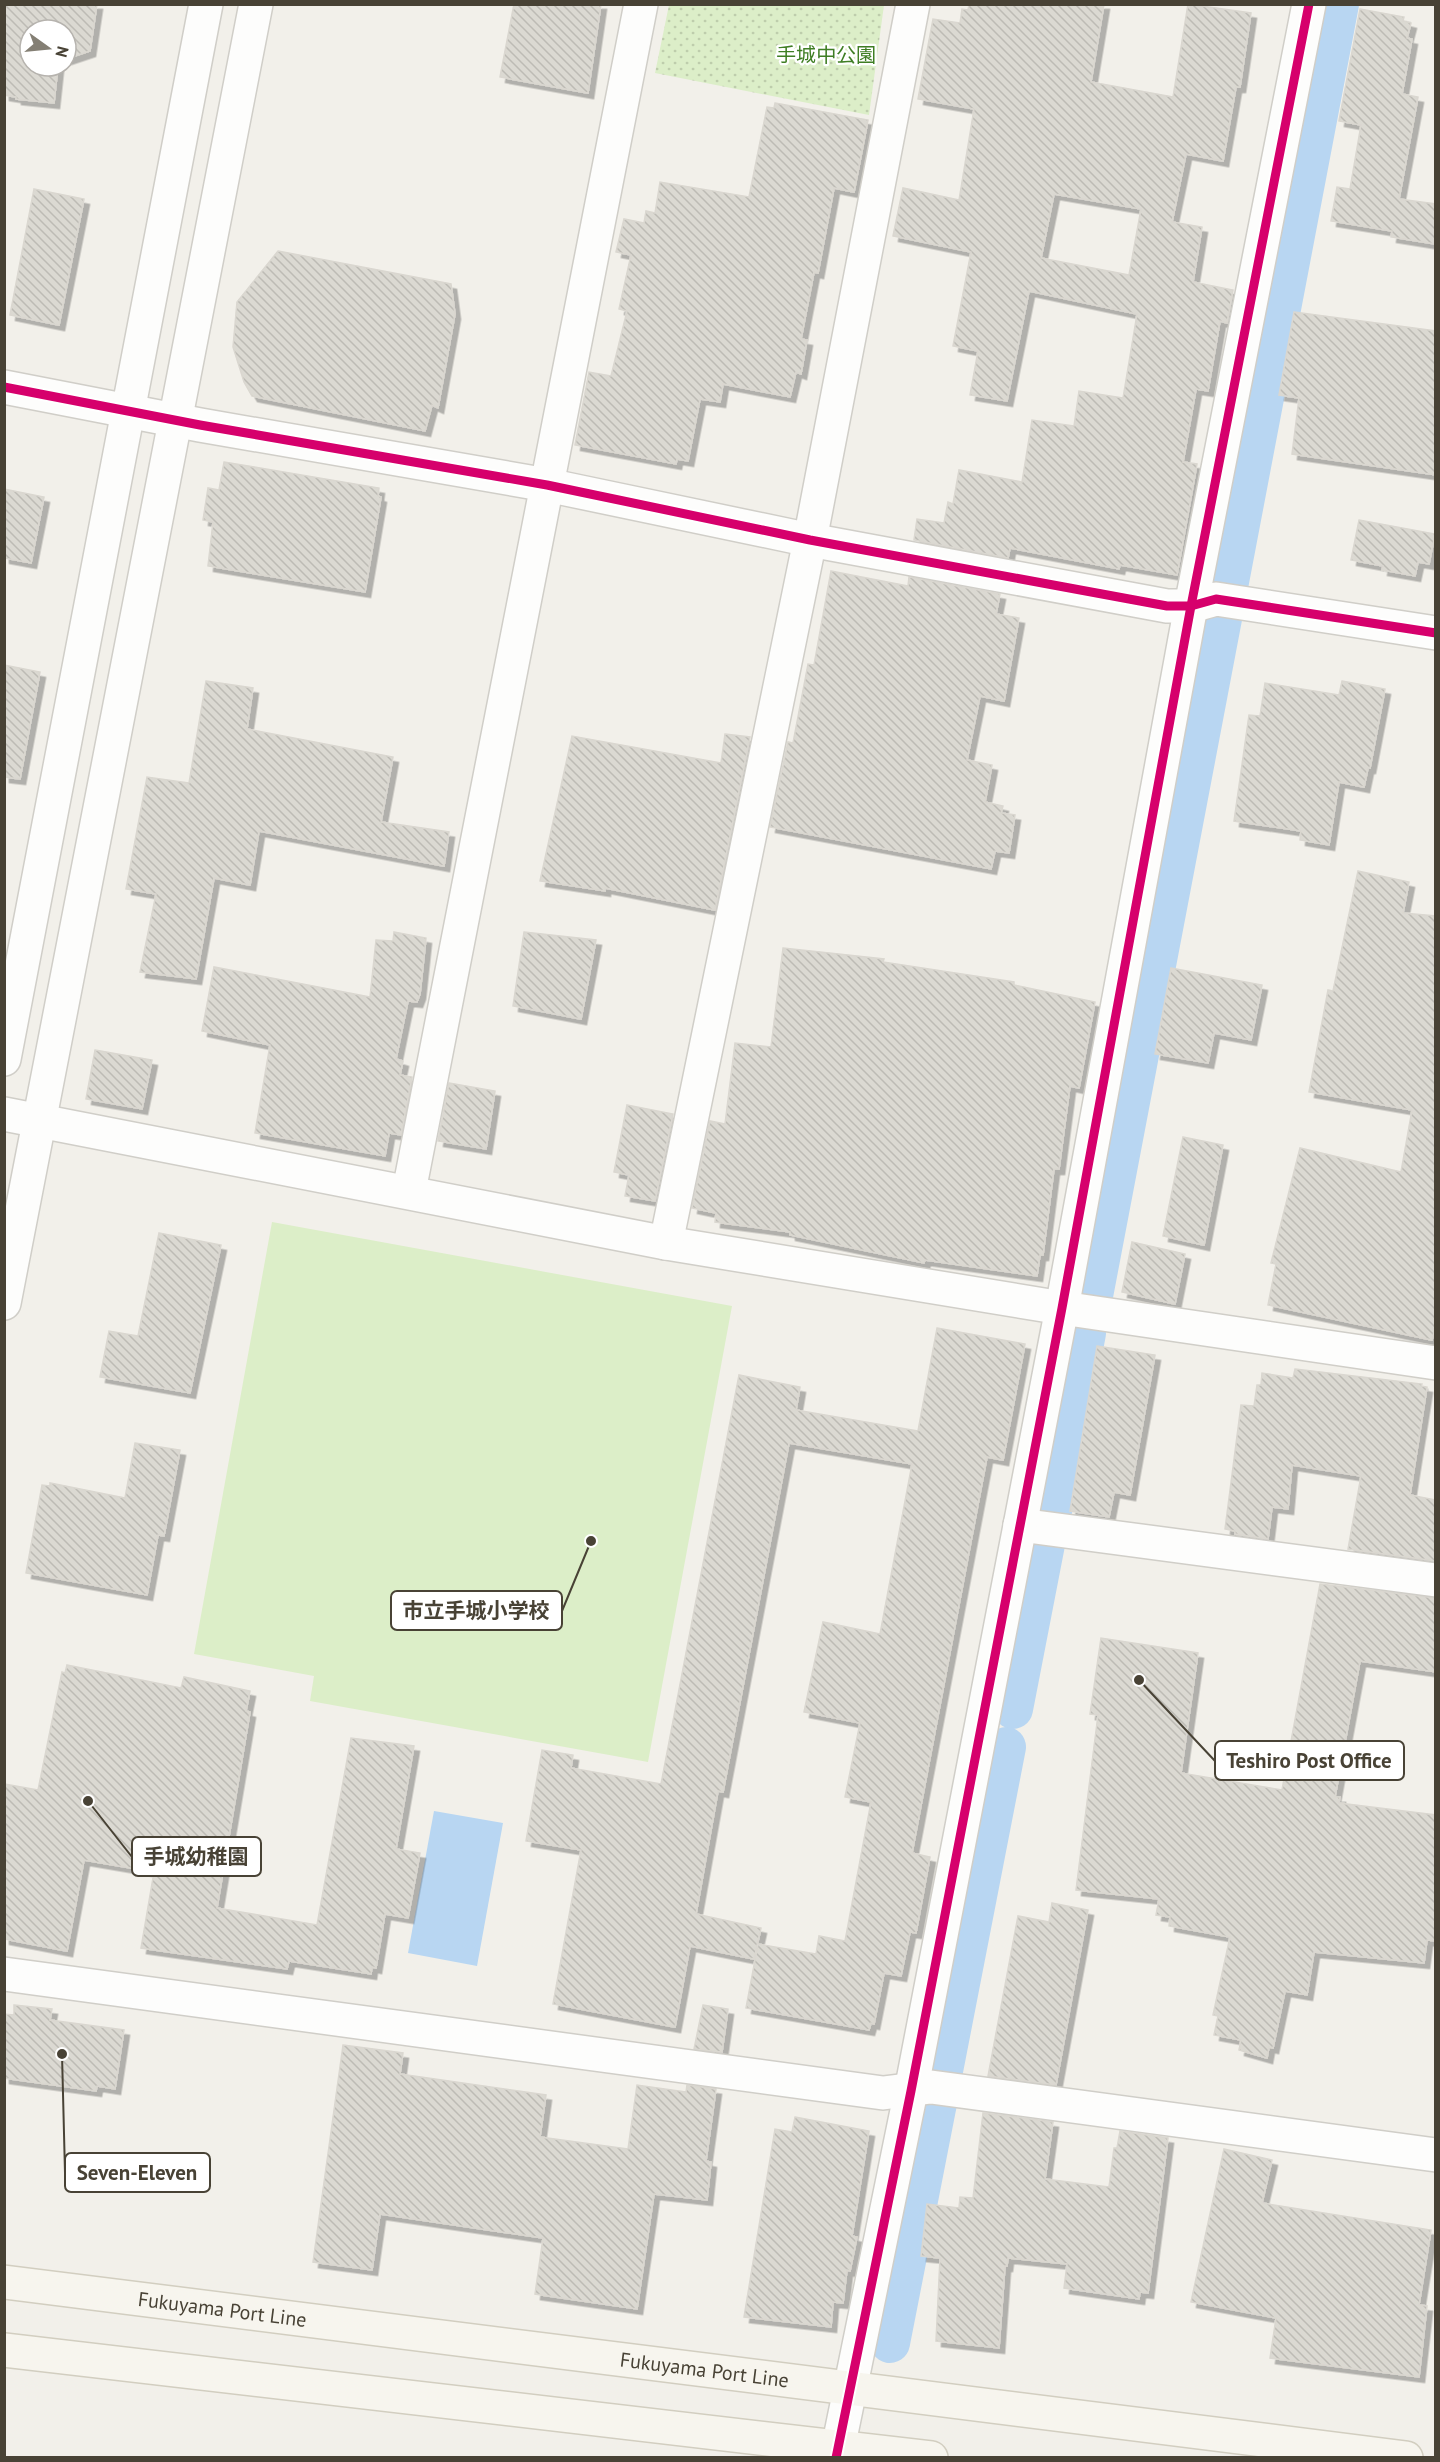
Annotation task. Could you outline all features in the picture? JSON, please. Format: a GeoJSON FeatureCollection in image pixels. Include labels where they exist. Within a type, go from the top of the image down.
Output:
{"type":"FeatureCollection","features":[{"type":"Feature","properties":{"kind":"main road","name":"Fukuyama Port Line"},"geometry":{"type":"LineString","coordinates":[[4,2282],[1406,2457]]}},
{"type":"Feature","properties":{"kind":"main road"},"geometry":{"type":"LineString","coordinates":[[4,2350],[837,2452],[931,2457]]}},
{"type":"Feature","properties":{"kind":"street"},"geometry":{"type":"LineString","coordinates":[[4,1059],[206,4]]}},
{"type":"Feature","properties":{"kind":"street"},"geometry":{"type":"LineString","coordinates":[[4,1303],[256,4]]}},
{"type":"Feature","properties":{"kind":"street"},"geometry":{"type":"LineString","coordinates":[[409,1191],[641,4]]}},
{"type":"Feature","properties":{"kind":"street"},"geometry":{"type":"LineString","coordinates":[[666,1243],[810,540],[913,4]]}},
{"type":"Feature","properties":{"kind":"street"},"geometry":{"type":"LineString","coordinates":[[837,2452],[912,2091],[1062,1308],[1191,606],[1309,4]]}},
{"type":"Feature","properties":{"kind":"street"},"geometry":{"type":"LineString","coordinates":[[4,387],[176,420],[547,485],[810,540],[1167,606],[1191,606],[1216,599],[1436,633]]}},
{"type":"Feature","properties":{"kind":"street"},"geometry":{"type":"LineString","coordinates":[[4,1114],[409,1191],[666,1243],[1062,1308],[1436,1363]]}},
{"type":"Feature","properties":{"kind":"street"},"geometry":{"type":"LineString","coordinates":[[1020,1525],[1436,1580]]}},
{"type":"Feature","properties":{"kind":"street"},"geometry":{"type":"LineString","coordinates":[[4,1974],[884,2093],[931,2087],[1436,2156]]}},
{"type":"Feature","properties":{"kind":"green space","name":"手城中公園"},"geometry":{"type":"Polygon","coordinates":[[[669,5],[884,5],[869,115],[655,73],[669,5]]]}},
{"type":"Feature","properties":{"kind":"green space"},"geometry":{"type":"Polygon","coordinates":[[[272,1222],[732,1306],[648,1762],[310,1701],[314,1676],[194,1654],[272,1222]]]}},
{"type":"Feature","properties":{"kind":"water"},"geometry":{"type":"Polygon","coordinates":[[[434,1811],[503,1823],[477,1966],[408,1953],[434,1811]]]}},
{"type":"Feature","properties":{"kind":"building"},"geometry":{"type":"Polygon","coordinates":[[[4,4],[97,4],[90,51],[78,55],[78,18],[18,18],[18,78],[57,78],[54,103],[16,99],[16,97],[4,95],[4,4]]]}},
{"type":"Feature","properties":{"kind":"building"},"geometry":{"type":"Polygon","coordinates":[[[514,4],[601,4],[588,93],[500,77],[514,4]]]}},
{"type":"Feature","properties":{"kind":"building"},"geometry":{"type":"Polygon","coordinates":[[[969,4],[1104,4],[1091,82],[1173,97],[1188,4],[1251,13],[1240,87],[1236,87],[1223,161],[1186,154],[1172,222],[1202,227],[1193,282],[1233,290],[1227,323],[1220,321],[1208,391],[1196,389],[1183,462],[1197,464],[1177,575],[1120,565],[1119,569],[1010,548],[1008,558],[914,540],[917,519],[944,523],[948,502],[953,504],[959,470],[1022,482],[1032,420],[1074,426],[1079,391],[1123,398],[1137,314],[1029,291],[1007,401],[970,395],[978,351],[953,346],[971,252],[893,236],[903,188],[959,200],[974,109],[918,99],[933,19],[960,23],[962,9],[968,10],[969,4]],[[1054,194],[1041,258],[1129,275],[1141,209],[1054,194]]]}},
{"type":"Feature","properties":{"kind":"building"},"geometry":{"type":"Polygon","coordinates":[[[1360,9],[1404,17],[1403,21],[1411,23],[1407,38],[1412,39],[1402,94],[1418,97],[1399,199],[1436,204],[1436,244],[1391,237],[1392,231],[1331,221],[1337,187],[1350,189],[1361,125],[1339,121],[1360,9]]]}},
{"type":"Feature","properties":{"kind":"building"},"geometry":{"type":"Polygon","coordinates":[[[775,103],[868,120],[854,192],[834,188],[818,273],[814,272],[801,339],[807,340],[801,374],[796,372],[790,397],[723,384],[720,402],[700,399],[688,461],[677,459],[676,464],[575,445],[589,372],[611,376],[627,311],[619,309],[631,255],[616,252],[624,219],[644,223],[646,211],[655,213],[660,182],[749,197],[767,107],[774,108],[775,103]]]}},
{"type":"Feature","properties":{"kind":"building"},"geometry":{"type":"Polygon","coordinates":[[[34,189],[84,199],[59,325],[10,315],[34,189]]]}},
{"type":"Feature","properties":{"kind":"building"},"geometry":{"type":"Polygon","coordinates":[[[278,251],[451,284],[455,314],[438,408],[432,405],[425,431],[252,396],[244,382],[233,347],[237,302],[278,251]]]}},
{"type":"Feature","properties":{"kind":"building"},"geometry":{"type":"Polygon","coordinates":[[[1294,312],[1436,331],[1436,475],[1292,454],[1299,398],[1279,395],[1294,312]]]}},
{"type":"Feature","properties":{"kind":"building"},"geometry":{"type":"Polygon","coordinates":[[[224,462],[379,488],[378,496],[381,497],[365,592],[208,566],[213,522],[203,520],[208,488],[219,490],[224,462]]]}},
{"type":"Feature","properties":{"kind":"building"},"geometry":{"type":"Polygon","coordinates":[[[4,489],[44,497],[31,563],[4,558],[4,489]]]}},
{"type":"Feature","properties":{"kind":"building"},"geometry":{"type":"Polygon","coordinates":[[[1359,520],[1435,534],[1429,564],[1418,562],[1415,576],[1382,570],[1383,566],[1351,560],[1359,520]]]}},
{"type":"Feature","properties":{"kind":"building"},"geometry":{"type":"Polygon","coordinates":[[[831,571],[908,586],[909,577],[1000,594],[996,614],[1019,618],[1004,701],[980,696],[967,760],[992,765],[985,802],[1003,806],[1001,813],[1015,815],[1009,853],[995,851],[991,869],[770,827],[788,742],[793,743],[808,664],[814,665],[831,571]]]}},
{"type":"Feature","properties":{"kind":"building"},"geometry":{"type":"Polygon","coordinates":[[[4,665],[40,672],[20,779],[4,777],[4,665]]]}},
{"type":"Feature","properties":{"kind":"building"},"geometry":{"type":"Polygon","coordinates":[[[206,681],[253,688],[247,729],[393,757],[381,822],[449,832],[444,866],[259,831],[250,885],[214,878],[196,979],[140,972],[156,894],[126,889],[147,777],[189,783],[206,681]]]}},
{"type":"Feature","properties":{"kind":"building"},"geometry":{"type":"Polygon","coordinates":[[[1342,681],[1385,689],[1370,768],[1368,768],[1364,787],[1339,782],[1329,845],[1300,840],[1301,831],[1234,821],[1249,715],[1260,716],[1265,683],[1339,695],[1342,681]]]}},
{"type":"Feature","properties":{"kind":"building"},"geometry":{"type":"Polygon","coordinates":[[[725,734],[750,737],[715,910],[605,888],[605,891],[540,881],[572,736],[721,763],[725,734]]]}},
{"type":"Feature","properties":{"kind":"building"},"geometry":{"type":"Polygon","coordinates":[[[1358,871],[1409,882],[1403,913],[1436,916],[1436,1323],[1432,1340],[1268,1305],[1276,1264],[1271,1263],[1300,1148],[1401,1172],[1412,1110],[1309,1092],[1328,990],[1333,991],[1358,871]]]}},
{"type":"Feature","properties":{"kind":"building"},"geometry":{"type":"Polygon","coordinates":[[[394,932],[426,938],[420,994],[417,1002],[408,1001],[396,1059],[403,1061],[400,1075],[412,1077],[401,1135],[389,1133],[385,1156],[255,1133],[270,1045],[202,1031],[214,967],[370,997],[376,940],[393,941],[394,932]]]}},
{"type":"Feature","properties":{"kind":"building"},"geometry":{"type":"Polygon","coordinates":[[[524,932],[596,940],[581,1019],[513,1006],[524,932]]]}},
{"type":"Feature","properties":{"kind":"building"},"geometry":{"type":"Polygon","coordinates":[[[783,948],[884,959],[883,962],[1014,982],[1014,985],[1095,1002],[1079,1088],[1070,1086],[1059,1169],[1054,1169],[1043,1255],[1040,1255],[1037,1276],[925,1260],[924,1263],[790,1235],[790,1232],[715,1222],[716,1213],[692,1208],[710,1121],[725,1124],[735,1043],[771,1047],[783,948]]]}},
{"type":"Feature","properties":{"kind":"building"},"geometry":{"type":"Polygon","coordinates":[[[1171,968],[1262,985],[1251,1040],[1214,1033],[1208,1063],[1155,1054],[1171,968]]]}},
{"type":"Feature","properties":{"kind":"building"},"geometry":{"type":"Polygon","coordinates":[[[95,1050],[152,1060],[142,1109],[86,1099],[95,1050]]]}},
{"type":"Feature","properties":{"kind":"building"},"geometry":{"type":"Polygon","coordinates":[[[449,1083],[495,1091],[486,1149],[438,1141],[449,1083]]]}},
{"type":"Feature","properties":{"kind":"building"},"geometry":{"type":"Polygon","coordinates":[[[627,1105],[673,1114],[655,1201],[625,1196],[629,1175],[614,1172],[627,1105]]]}},
{"type":"Feature","properties":{"kind":"building"},"geometry":{"type":"Polygon","coordinates":[[[1183,1137],[1223,1145],[1204,1245],[1163,1236],[1183,1137]]]}},
{"type":"Feature","properties":{"kind":"building"},"geometry":{"type":"Polygon","coordinates":[[[159,1233],[221,1245],[190,1393],[100,1377],[109,1331],[138,1336],[159,1233]]]}},
{"type":"Feature","properties":{"kind":"building"},"geometry":{"type":"Polygon","coordinates":[[[1132,1242],[1185,1254],[1175,1304],[1122,1292],[1132,1242]]]}},
{"type":"Feature","properties":{"kind":"building"},"geometry":{"type":"Polygon","coordinates":[[[937,1328],[1025,1344],[1003,1460],[987,1457],[912,1853],[930,1857],[916,1933],[910,1932],[901,1976],[884,1973],[874,2024],[871,2023],[869,2030],[746,2008],[758,1944],[816,1954],[819,1936],[845,1941],[871,1802],[845,1797],[860,1723],[804,1712],[823,1622],[880,1634],[912,1464],[789,1443],[723,1792],[718,1791],[696,1914],[761,1928],[754,1959],[690,1946],[675,2027],[553,2004],[581,1850],[526,1841],[542,1750],[573,1755],[571,1768],[661,1784],[739,1375],[800,1387],[796,1410],[918,1431],[937,1328]]]}},
{"type":"Feature","properties":{"kind":"building"},"geometry":{"type":"Polygon","coordinates":[[[1097,1346],[1155,1355],[1130,1495],[1114,1492],[1109,1517],[1070,1511],[1097,1346]]]}},
{"type":"Feature","properties":{"kind":"building"},"geometry":{"type":"Polygon","coordinates":[[[1295,1369],[1422,1384],[1421,1386],[1427,1387],[1410,1495],[1436,1500],[1436,1561],[1348,1549],[1361,1476],[1292,1465],[1288,1509],[1272,1507],[1268,1539],[1235,1534],[1235,1531],[1225,1529],[1241,1405],[1254,1406],[1257,1385],[1261,1385],[1262,1373],[1293,1378],[1295,1369]]]}},
{"type":"Feature","properties":{"kind":"building"},"geometry":{"type":"Polygon","coordinates":[[[135,1443],[180,1450],[164,1536],[158,1535],[147,1595],[26,1573],[42,1485],[50,1486],[50,1483],[125,1498],[135,1443]]]}},
{"type":"Feature","properties":{"kind":"building"},"geometry":{"type":"Polygon","coordinates":[[[1320,1584],[1436,1598],[1436,1672],[1360,1661],[1335,1797],[1340,1797],[1339,1803],[1436,1815],[1436,1941],[1427,1940],[1424,1963],[1314,1952],[1307,1995],[1285,1991],[1273,2048],[1269,2047],[1267,2058],[1239,2050],[1241,2040],[1214,2035],[1218,2016],[1213,2015],[1230,1937],[1169,1926],[1170,1917],[1156,1915],[1159,1899],[1076,1890],[1098,1715],[1090,1714],[1101,1638],[1198,1653],[1181,1773],[1282,1790],[1320,1584]]]}},
{"type":"Feature","properties":{"kind":"building"},"geometry":{"type":"Polygon","coordinates":[[[67,1665],[181,1688],[184,1677],[250,1691],[246,1711],[250,1712],[217,1908],[317,1925],[351,1738],[414,1746],[396,1849],[420,1853],[408,1918],[385,1914],[376,1968],[372,1967],[371,1974],[289,1961],[287,1969],[141,1948],[154,1872],[84,1860],[67,1951],[4,1939],[4,1784],[38,1790],[62,1672],[65,1673],[67,1665]]]}},
{"type":"Feature","properties":{"kind":"building"},"geometry":{"type":"Polygon","coordinates":[[[1052,1903],[1088,1910],[1056,2085],[988,2076],[1018,1916],[1049,1922],[1052,1903]]]}},
{"type":"Feature","properties":{"kind":"building"},"geometry":{"type":"Polygon","coordinates":[[[14,2005],[52,2009],[50,2020],[124,2030],[115,2089],[97,2086],[96,2091],[4,2078],[4,2014],[14,2015],[14,2005]]]}},
{"type":"Feature","properties":{"kind":"building"},"geometry":{"type":"Polygon","coordinates":[[[703,2005],[728,2009],[722,2052],[694,2049],[703,2005]]]}},
{"type":"Feature","properties":{"kind":"building"},"geometry":{"type":"Polygon","coordinates":[[[343,2045],[403,2053],[400,2074],[546,2095],[540,2137],[628,2149],[637,2085],[686,2092],[687,2085],[716,2089],[706,2161],[711,2162],[707,2200],[654,2194],[637,2309],[535,2294],[543,2238],[380,2214],[372,2270],[313,2262],[343,2045]]]}},
{"type":"Feature","properties":{"kind":"building"},"geometry":{"type":"Polygon","coordinates":[[[983,2113],[1053,2122],[1045,2179],[1109,2187],[1114,2148],[1117,2148],[1120,2131],[1168,2138],[1148,2293],[1140,2292],[1139,2299],[1064,2288],[1067,2264],[1008,2258],[1007,2266],[1005,2266],[999,2348],[936,2341],[940,2258],[921,2256],[927,2204],[959,2208],[960,2197],[973,2198],[983,2113]]]}},
{"type":"Feature","properties":{"kind":"building"},"geometry":{"type":"Polygon","coordinates":[[[795,2117],[869,2131],[852,2236],[857,2237],[850,2271],[847,2270],[843,2303],[833,2302],[831,2327],[744,2317],[775,2129],[792,2132],[795,2117]]]}},
{"type":"Feature","properties":{"kind":"building"},"geometry":{"type":"Polygon","coordinates":[[[1224,2149],[1272,2160],[1262,2203],[1431,2230],[1419,2305],[1427,2306],[1419,2377],[1270,2358],[1276,2318],[1191,2302],[1224,2149]]]}},
{"type":"Feature","properties":{"kind":"waterway"},"geometry":{"type":"LineString","coordinates":[[1093,1296],[1339,4]]}},
{"type":"Feature","properties":{"kind":"waterway"},"geometry":{"type":"LineString","coordinates":[[1052,1511],[1086,1333]]}},
{"type":"Feature","properties":{"kind":"waterway"},"geometry":{"type":"LineString","coordinates":[[1013,1709],[1046,1539]]}},
{"type":"Feature","properties":{"kind":"waterway"},"geometry":{"type":"LineString","coordinates":[[942,2076],[1006,1747]]}},
{"type":"Feature","properties":{"kind":"waterway"},"geometry":{"type":"LineString","coordinates":[[890,2343],[938,2098]]}},
{"type":"Feature","properties":{"kind":"cycle path"},"geometry":{"type":"LineString","coordinates":[[836,2458],[911,2091],[1062,1308],[1191,606],[1309,4]]}},
{"type":"Feature","properties":{"kind":"cycle path"},"geometry":{"type":"LineString","coordinates":[[4,387],[200,425],[547,485],[810,540],[1167,606],[1191,606],[1216,599],[1436,633]]}},
{"type":"Feature","properties":{"kind":"place","name":"市立手城小学校"},"geometry":{"type":"Point","coordinates":[591,1541]}},
{"type":"Feature","properties":{"kind":"place","name":"Teshiro Post Office"},"geometry":{"type":"Point","coordinates":[1139,1680]}},
{"type":"Feature","properties":{"kind":"place","name":"手城幼稚園"},"geometry":{"type":"Point","coordinates":[88,1801]}},
{"type":"Feature","properties":{"kind":"place","name":"Seven-Eleven"},"geometry":{"type":"Point","coordinates":[62,2054]}}]}
